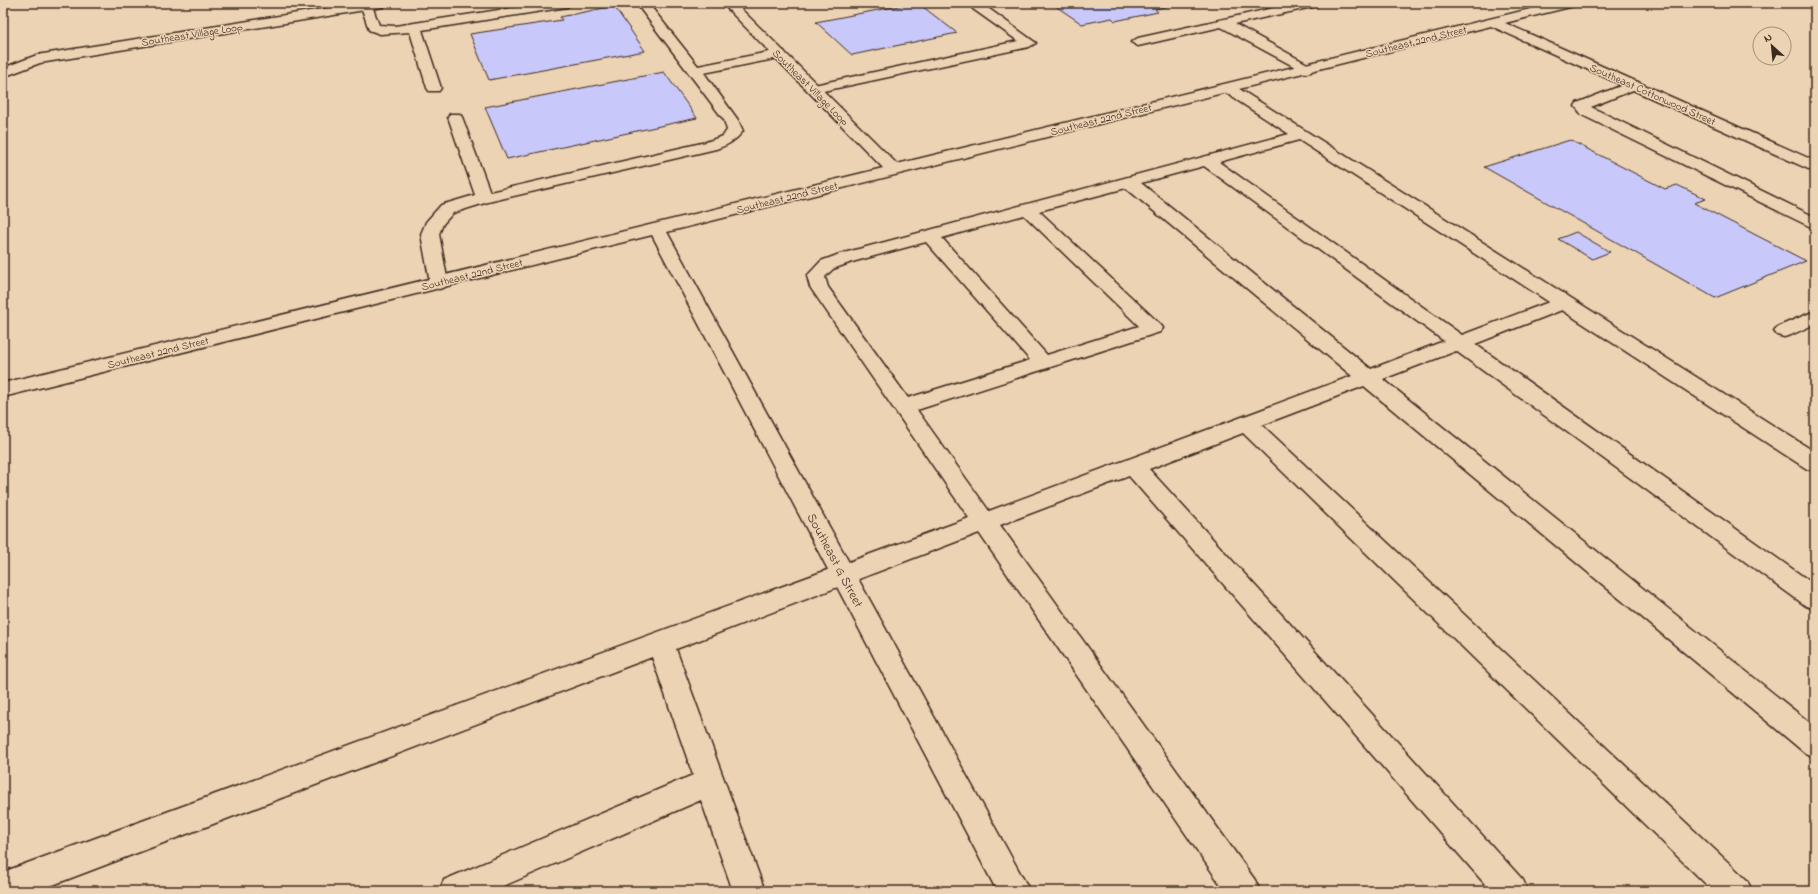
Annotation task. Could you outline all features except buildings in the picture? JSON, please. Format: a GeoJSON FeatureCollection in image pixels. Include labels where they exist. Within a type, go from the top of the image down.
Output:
{"type":"FeatureCollection","features":[{"type":"Feature","properties":{"kind":"street","name":"Southeast Village Loop"},"geometry":{"type":"LineString","coordinates":[[3,73],[37,59],[383,3]]}},
{"type":"Feature","properties":{"kind":"street"},"geometry":{"type":"LineString","coordinates":[[367,6],[373,27],[380,30],[415,28],[568,3]]}},
{"type":"Feature","properties":{"kind":"street"},"geometry":{"type":"LineString","coordinates":[[439,283],[430,234],[435,222],[447,209],[484,198],[711,146],[728,139],[735,131],[731,120],[642,3]]}},
{"type":"Feature","properties":{"kind":"street","name":"Southeast Village Loop"},"geometry":{"type":"LineString","coordinates":[[728,3],[894,170]]}},
{"type":"Feature","properties":{"kind":"street"},"geometry":{"type":"LineString","coordinates":[[1138,42],[1313,3]]}},
{"type":"Feature","properties":{"kind":"street","name":"Southeast 22nd Street"},"geometry":{"type":"LineString","coordinates":[[3,390],[1570,3]]}},
{"type":"Feature","properties":{"kind":"street"},"geometry":{"type":"LineString","coordinates":[[814,89],[1029,43],[977,6]]}},
{"type":"Feature","properties":{"kind":"street"},"geometry":{"type":"LineString","coordinates":[[1242,6],[1258,15]]}},
{"type":"Feature","properties":{"kind":"street","name":"Southeast Cottonwood Street"},"geometry":{"type":"LineString","coordinates":[[1492,22],[1815,166]]}},
{"type":"Feature","properties":{"kind":"street"},"geometry":{"type":"LineString","coordinates":[[1223,23],[1306,69]]}},
{"type":"Feature","properties":{"kind":"street"},"geometry":{"type":"LineString","coordinates":[[415,28],[434,88]]}},
{"type":"Feature","properties":{"kind":"street"},"geometry":{"type":"LineString","coordinates":[[695,71],[779,54]]}},
{"type":"Feature","properties":{"kind":"street"},"geometry":{"type":"LineString","coordinates":[[1633,85],[1582,106],[1587,112],[1815,224]]}},
{"type":"Feature","properties":{"kind":"street"},"geometry":{"type":"LineString","coordinates":[[1228,88],[1815,463]]}},
{"type":"Feature","properties":{"kind":"street"},"geometry":{"type":"LineString","coordinates":[[455,117],[484,198]]}},
{"type":"Feature","properties":{"kind":"street"},"geometry":{"type":"LineString","coordinates":[[1244,891],[819,287],[816,276],[827,265],[846,258],[1207,160],[1302,136]]}},
{"type":"Feature","properties":{"kind":"street"},"geometry":{"type":"LineString","coordinates":[[1207,160],[1458,343],[1815,599]]}},
{"type":"Feature","properties":{"kind":"street"},"geometry":{"type":"LineString","coordinates":[[1129,182],[1815,744]]}},
{"type":"Feature","properties":{"kind":"street"},"geometry":{"type":"LineString","coordinates":[[904,407],[1153,328],[1027,209]]}},
{"type":"Feature","properties":{"kind":"street","name":"Southeast G Street"},"geometry":{"type":"LineString","coordinates":[[657,229],[1014,891]]}},
{"type":"Feature","properties":{"kind":"street"},"geometry":{"type":"LineString","coordinates":[[930,235],[1043,363]]}},
{"type":"Feature","properties":{"kind":"street"},"geometry":{"type":"LineString","coordinates":[[3,888],[984,522],[1564,303]]}},
{"type":"Feature","properties":{"kind":"street"},"geometry":{"type":"LineString","coordinates":[[1784,331],[1815,317]]}},
{"type":"Feature","properties":{"kind":"street"},"geometry":{"type":"LineString","coordinates":[[1246,423],[1736,891]]}},
{"type":"Feature","properties":{"kind":"street"},"geometry":{"type":"LineString","coordinates":[[1133,466],[1512,891]]}},
{"type":"Feature","properties":{"kind":"street"},"geometry":{"type":"LineString","coordinates":[[660,642],[711,781],[749,891]]}},
{"type":"Feature","properties":{"kind":"street"},"geometry":{"type":"LineString","coordinates":[[455,891],[711,781]]}}]}
